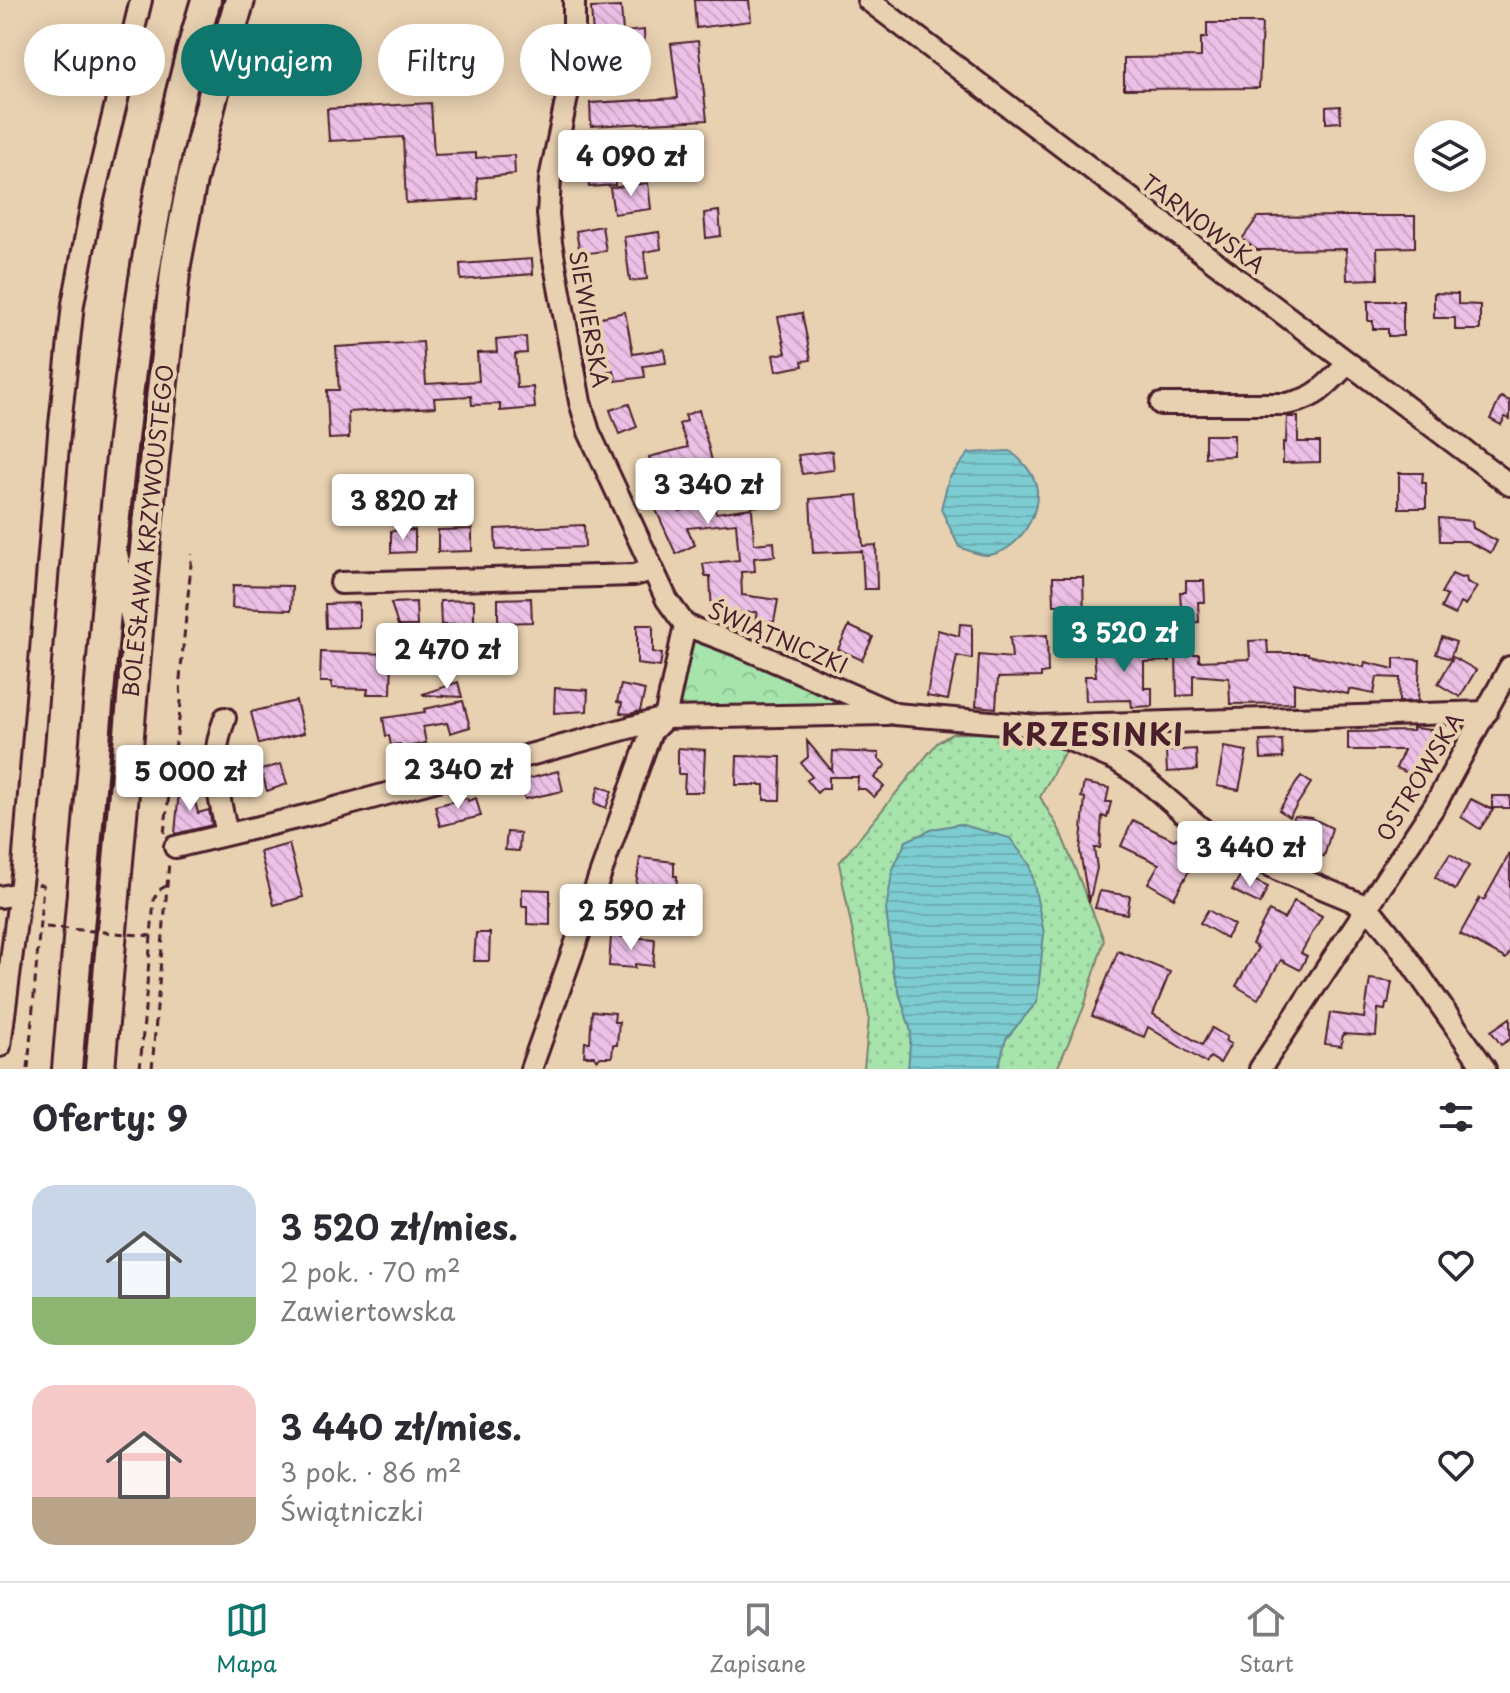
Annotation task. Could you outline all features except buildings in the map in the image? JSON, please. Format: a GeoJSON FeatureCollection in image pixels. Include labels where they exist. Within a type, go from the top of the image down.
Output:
{"type":"FeatureCollection","features":[{"type":"Feature","properties":{"kind":"highway","name":"BOLESŁAWA KRZYWOUSTEGO"},"geometry":{"type":"LineString","coordinates":[[67,1069],[128,385],[147,250],[175,115],[206,0]]}},
{"type":"Feature","properties":{"kind":"highway","name":"BOLESŁAWA KRZYWOUSTEGO"},"geometry":{"type":"LineString","coordinates":[[100,1069],[135,648],[176,264],[192,180],[240,0]]}},
{"type":"Feature","properties":{"kind":"street"},"geometry":{"type":"LineString","coordinates":[[0,1046],[10,895],[73,304],[92,203],[141,0]]}},
{"type":"Feature","properties":{"kind":"street","name":"SIEWIERSKA"},"geometry":{"type":"LineString","coordinates":[[574,0],[574,63],[550,179],[548,214],[551,243],[580,402],[589,432],[652,570],[667,600],[685,625]]}},
{"type":"Feature","properties":{"kind":"street","name":"TARNOWSKA"},"geometry":{"type":"LineString","coordinates":[[868,0],[1510,485]]}},
{"type":"Feature","properties":{"kind":"street"},"geometry":{"type":"LineString","coordinates":[[1161,404],[1286,404],[1311,399],[1348,364]]}},
{"type":"Feature","properties":{"kind":"street"},"geometry":{"type":"LineString","coordinates":[[114,522],[116,549],[135,634],[135,648]]}},
{"type":"Feature","properties":{"kind":"street"},"geometry":{"type":"LineString","coordinates":[[104,638],[147,527]]}},
{"type":"Feature","properties":{"kind":"street"},"geometry":{"type":"LineString","coordinates":[[341,583],[634,575],[652,570]]}},
{"type":"Feature","properties":{"kind":"street","name":"ŚWIĄTNICZKI"},"geometry":{"type":"LineString","coordinates":[[665,718],[685,625],[895,714]]}},
{"type":"Feature","properties":{"kind":"street","name":"OSTROWSKA"},"geometry":{"type":"LineString","coordinates":[[1260,1069],[1435,805],[1510,667]]}},
{"type":"Feature","properties":{"kind":"street","name":"ŚWIĄTNICZKI"},"geometry":{"type":"LineString","coordinates":[[175,847],[313,814],[665,718],[895,714],[1039,726],[1487,712]]}},
{"type":"Feature","properties":{"kind":"street"},"geometry":{"type":"LineString","coordinates":[[225,718],[219,734],[214,774],[227,834]]}},
{"type":"Feature","properties":{"kind":"street"},"geometry":{"type":"LineString","coordinates":[[531,1069],[651,732],[665,718]]}},
{"type":"Feature","properties":{"kind":"street"},"geometry":{"type":"LineString","coordinates":[[1116,760],[1115,735],[1123,722]]}},
{"type":"Feature","properties":{"kind":"street","name":"ŚWIĄTNICZKI"},"geometry":{"type":"LineString","coordinates":[[1039,726],[1116,760],[1143,778],[1208,834],[1281,871],[1368,907]]}},
{"type":"Feature","properties":{"kind":"street"},"geometry":{"type":"LineString","coordinates":[[1368,907],[1397,943],[1485,1069]]}},
{"type":"Feature","properties":{"kind":"path"},"geometry":{"type":"LineString","coordinates":[[152,1069],[166,886],[169,862],[175,847],[168,843],[164,831],[181,704],[180,679],[192,554]]}},
{"type":"Feature","properties":{"kind":"path"},"geometry":{"type":"LineString","coordinates":[[140,1069],[154,900],[157,891],[166,886]]}},
{"type":"Feature","properties":{"kind":"path"},"geometry":{"type":"LineString","coordinates":[[28,1069],[43,890]]}},
{"type":"Feature","properties":{"kind":"path"},"geometry":{"type":"LineString","coordinates":[[40,927],[151,936]]}},
{"type":"Feature","properties":{"kind":"green space"},"geometry":{"type":"Polygon","coordinates":[[[217,0],[229,0],[225,24],[211,24],[217,0]]]}},
{"type":"Feature","properties":{"kind":"green space"},"geometry":{"type":"Polygon","coordinates":[[[193,96],[212,96],[133,539],[123,537],[166,200],[193,96]]]}},
{"type":"Feature","properties":{"kind":"green space"},"geometry":{"type":"Polygon","coordinates":[[[702,635],[865,710],[674,711],[685,642],[702,635]]]}},
{"type":"Feature","properties":{"kind":"green space"},"geometry":{"type":"Polygon","coordinates":[[[953,733],[1042,734],[1066,749],[1040,797],[1059,829],[1104,940],[1084,1007],[1057,1069],[864,1069],[869,1017],[839,863],[937,743],[953,733]]]}},
{"type":"Feature","properties":{"kind":"water"},"geometry":{"type":"Polygon","coordinates":[[[1010,451],[1028,468],[1036,485],[1036,502],[1030,522],[1017,540],[999,552],[982,555],[959,547],[941,509],[949,478],[969,453],[1010,451]]]}},
{"type":"Feature","properties":{"kind":"water"},"geometry":{"type":"Polygon","coordinates":[[[959,824],[1010,838],[1030,865],[1044,933],[1037,1002],[1006,1039],[998,1069],[908,1069],[911,1032],[893,972],[886,909],[893,869],[906,841],[933,829],[959,824]]]}},
{"type":"Feature","properties":{"kind":"district","name":"KRZESINKI"},"geometry":{"type":"Point","coordinates":[1093,736]}}]}
